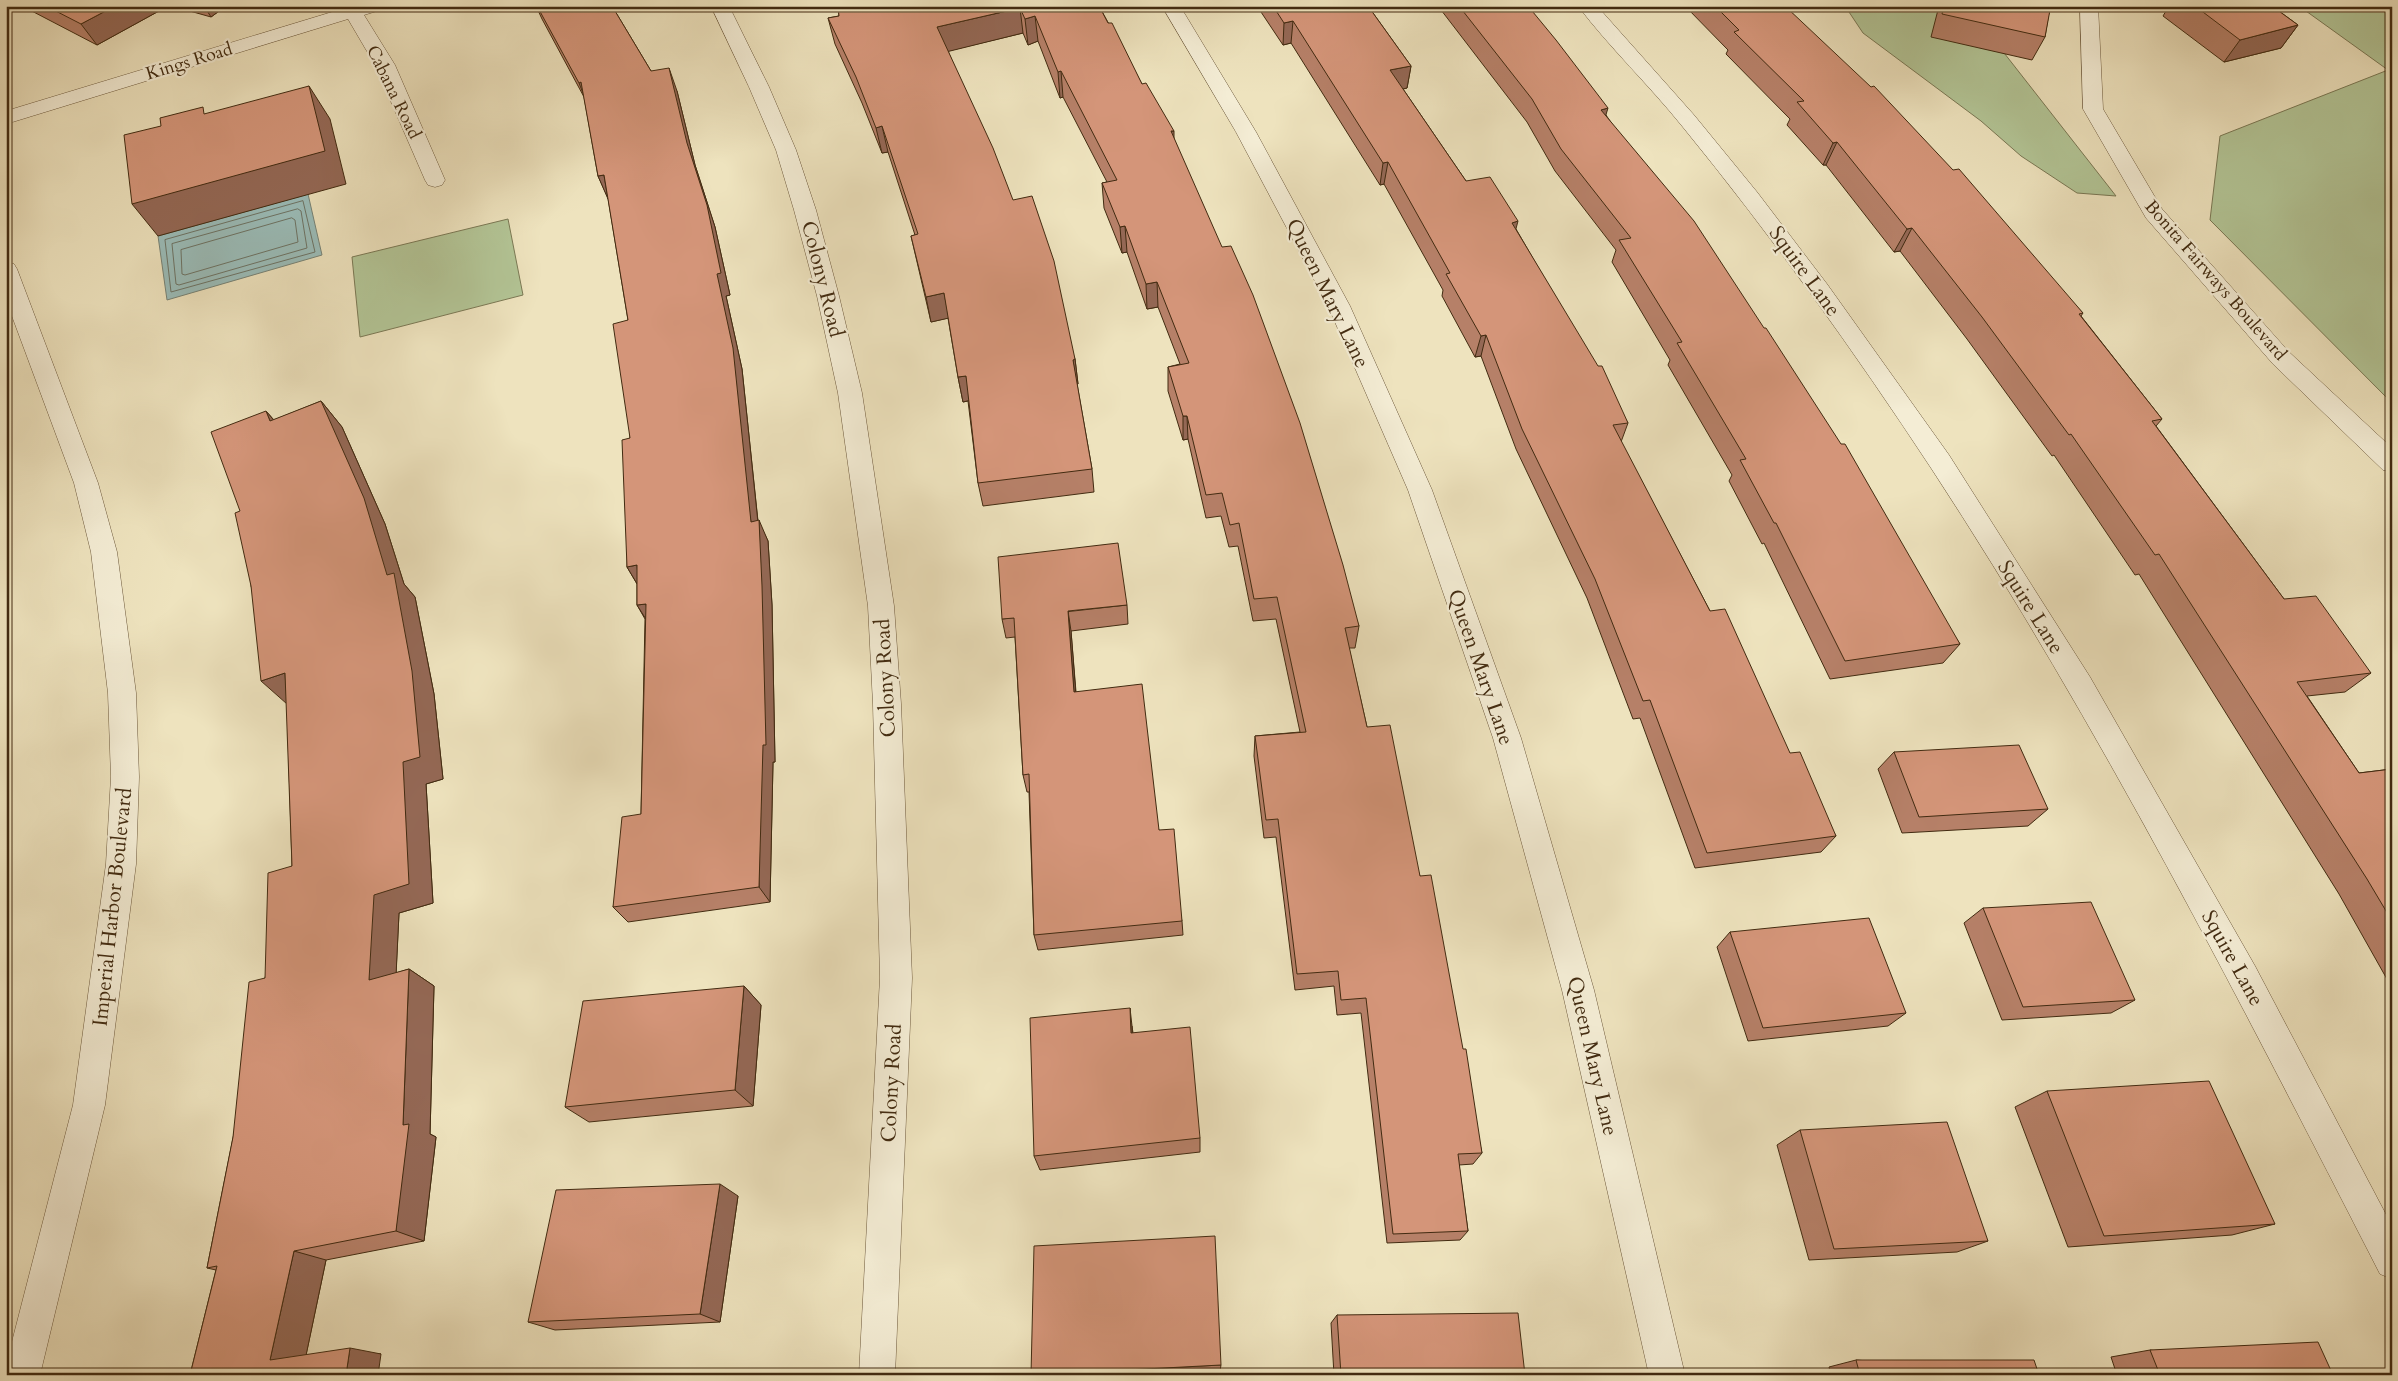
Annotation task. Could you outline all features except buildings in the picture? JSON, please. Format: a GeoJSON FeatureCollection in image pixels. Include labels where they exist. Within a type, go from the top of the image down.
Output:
{"type":"FeatureCollection","features":[{"type":"Feature","properties":{"kind":"street","name":"Kings Road"},"geometry":{"type":"LineString","coordinates":[[6,118],[350,9],[373,6]]}},
{"type":"Feature","properties":{"kind":"street","name":"Colony Road"},"geometry":{"type":"LineString","coordinates":[[720,6],[759,87],[786,150],[806,210],[850,394],[881,606],[887,704],[896,978],[877,1375]]}},
{"type":"Feature","properties":{"kind":"street","name":"Queen Mary Lane"},"geometry":{"type":"LineString","coordinates":[[1171,6],[1246,132],[1338,306],[1420,490],[1507,738],[1578,990],[1667,1375]]}},
{"type":"Feature","properties":{"kind":"street","name":"Squire Lane"},"geometry":{"type":"LineString","coordinates":[[1587,6],[1687,119],[1750,197],[1820,289],[1940,462],[2085,693],[2244,977],[2392,1262]]}},
{"type":"Feature","properties":{"kind":"street","name":"Bonita Fairways Boulevard"},"geometry":{"type":"LineString","coordinates":[[2089,6],[2093,109],[2154,214],[2281,358],[2392,463]]}},
{"type":"Feature","properties":{"kind":"street","name":"Cabana Road"},"geometry":{"type":"LineString","coordinates":[[350,9],[385,65],[435,180]]}},
{"type":"Feature","properties":{"kind":"street","name":"Imperial Harbor Boulevard"},"geometry":{"type":"LineString","coordinates":[[6,269],[86,483],[104,552],[122,693],[125,777],[121,864],[89,1105],[22,1375]]}},
{"type":"Feature","properties":{"kind":"green space"},"geometry":{"type":"Polygon","coordinates":[[[1845,6],[1952,6],[2001,49],[2116,196],[2077,193],[2021,156],[1981,121],[1863,33],[1845,6]]]}},
{"type":"Feature","properties":{"kind":"green space"},"geometry":{"type":"Polygon","coordinates":[[[2299,6],[2392,6],[2392,403],[2210,220],[2220,136],[2388,70],[2299,6]]]}},
{"type":"Feature","properties":{"kind":"green space"},"geometry":{"type":"Polygon","coordinates":[[[508,219],[523,295],[360,337],[352,257],[508,219]]]}},
{"type":"Feature","properties":{"kind":"water"},"geometry":{"type":"Polygon","coordinates":[[[308,194],[322,255],[167,300],[158,236],[308,194]]]}}]}
